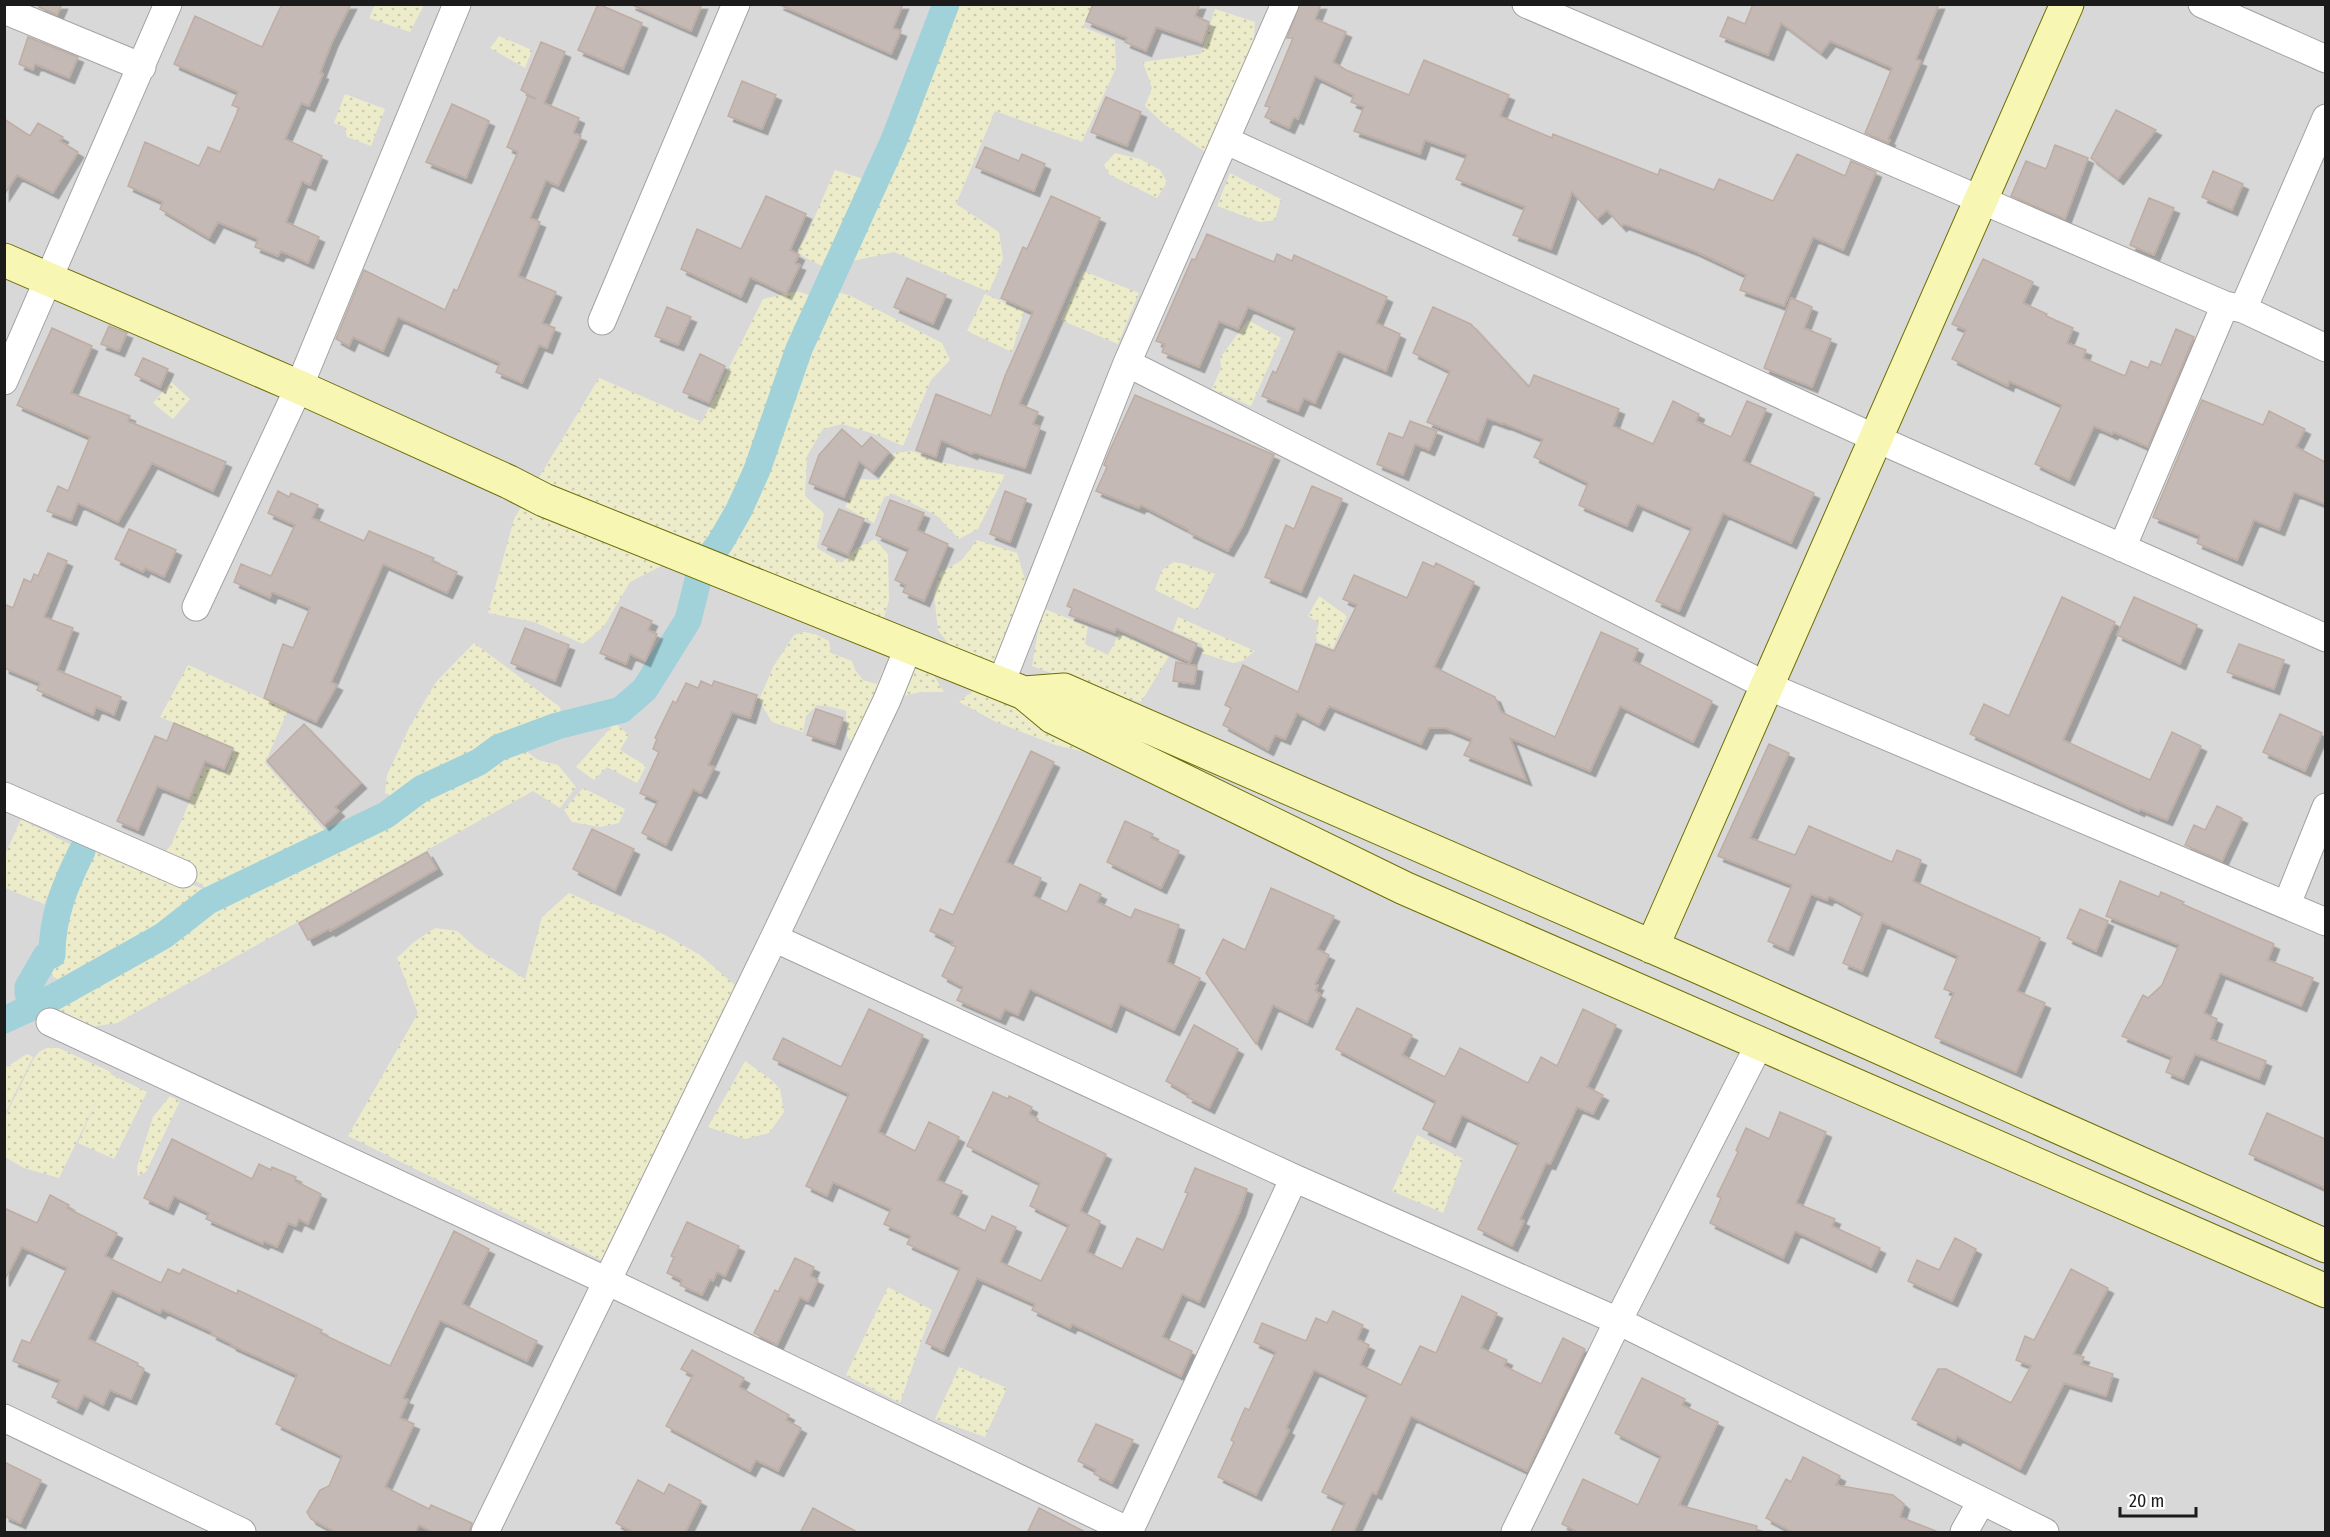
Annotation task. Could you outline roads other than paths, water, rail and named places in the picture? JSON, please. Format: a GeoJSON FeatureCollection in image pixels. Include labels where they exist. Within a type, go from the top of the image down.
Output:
{"type":"FeatureCollection","features":[{"type":"Feature","properties":{"kind":"street"},"geometry":{"type":"LineString","coordinates":[[4,381],[168,4]]}},
{"type":"Feature","properties":{"kind":"street"},"geometry":{"type":"LineString","coordinates":[[196,606],[299,387],[457,4]]}},
{"type":"Feature","properties":{"kind":"street"},"geometry":{"type":"LineString","coordinates":[[602,321],[736,4]]}},
{"type":"Feature","properties":{"kind":"street"},"geometry":{"type":"LineString","coordinates":[[1012,688],[1127,363],[1227,141],[1285,4]]}},
{"type":"Feature","properties":{"kind":"street"},"geometry":{"type":"LineString","coordinates":[[1526,4],[2325,348]]}},
{"type":"Feature","properties":{"kind":"street"},"geometry":{"type":"LineString","coordinates":[[1652,947],[1765,685],[2067,4]]}},
{"type":"Feature","properties":{"kind":"street"},"geometry":{"type":"LineString","coordinates":[[2202,4],[2325,59]]}},
{"type":"Feature","properties":{"kind":"street"},"geometry":{"type":"LineString","coordinates":[[4,10],[142,68]]}},
{"type":"Feature","properties":{"kind":"street"},"geometry":{"type":"LineString","coordinates":[[2122,548],[2325,118]]}},
{"type":"Feature","properties":{"kind":"street"},"geometry":{"type":"LineString","coordinates":[[1227,141],[1875,438],[2325,638]]}},
{"type":"Feature","properties":{"kind":"street"},"geometry":{"type":"LineString","coordinates":[[4,260],[299,387],[544,500],[1012,688],[1053,717],[1404,888],[1761,1042],[2325,1291]]}},
{"type":"Feature","properties":{"kind":"street"},"geometry":{"type":"LineString","coordinates":[[1127,363],[1765,685],[2325,922]]}},
{"type":"Feature","properties":{"kind":"street"},"geometry":{"type":"LineString","coordinates":[[485,1533],[774,938],[887,700],[909,646]]}},
{"type":"Feature","properties":{"kind":"street"},"geometry":{"type":"LineString","coordinates":[[1012,688],[1064,690],[1701,968],[2325,1246]]}},
{"type":"Feature","properties":{"kind":"street"},"geometry":{"type":"LineString","coordinates":[[4,796],[183,874]]}},
{"type":"Feature","properties":{"kind":"street"},"geometry":{"type":"LineString","coordinates":[[2287,904],[2325,807]]}},
{"type":"Feature","properties":{"kind":"street"},"geometry":{"type":"LineString","coordinates":[[1404,888],[1422,846]]}},
{"type":"Feature","properties":{"kind":"street"},"geometry":{"type":"LineString","coordinates":[[774,938],[1294,1178],[1618,1321],[2045,1533]]}},
{"type":"Feature","properties":{"kind":"street"},"geometry":{"type":"LineString","coordinates":[[1685,1009],[1701,968]]}},
{"type":"Feature","properties":{"kind":"street"},"geometry":{"type":"LineString","coordinates":[[50,1022],[607,1281],[1129,1532],[1294,1178]]}},
{"type":"Feature","properties":{"kind":"street"},"geometry":{"type":"LineString","coordinates":[[1515,1533],[1618,1321],[1761,1042]]}},
{"type":"Feature","properties":{"kind":"street"},"geometry":{"type":"LineString","coordinates":[[4,1418],[242,1533]]}},
{"type":"Feature","properties":{"kind":"street"},"geometry":{"type":"LineString","coordinates":[[1964,1533],[1981,1502]]}},
{"type":"Feature","properties":{"kind":"waterway"},"geometry":{"type":"LineString","coordinates":[[4,1020],[54,997],[163,936],[208,901],[386,815],[421,789],[479,762],[498,748],[557,726],[621,710],[645,689],[688,620],[701,568],[720,543],[739,510],[757,470],[799,349],[894,140],[946,4]]}},
{"type":"Feature","properties":{"kind":"waterway"},"geometry":{"type":"LineString","coordinates":[[32,1007],[28,987],[46,956],[52,955],[57,914],[70,876],[82,851]]}}]}
